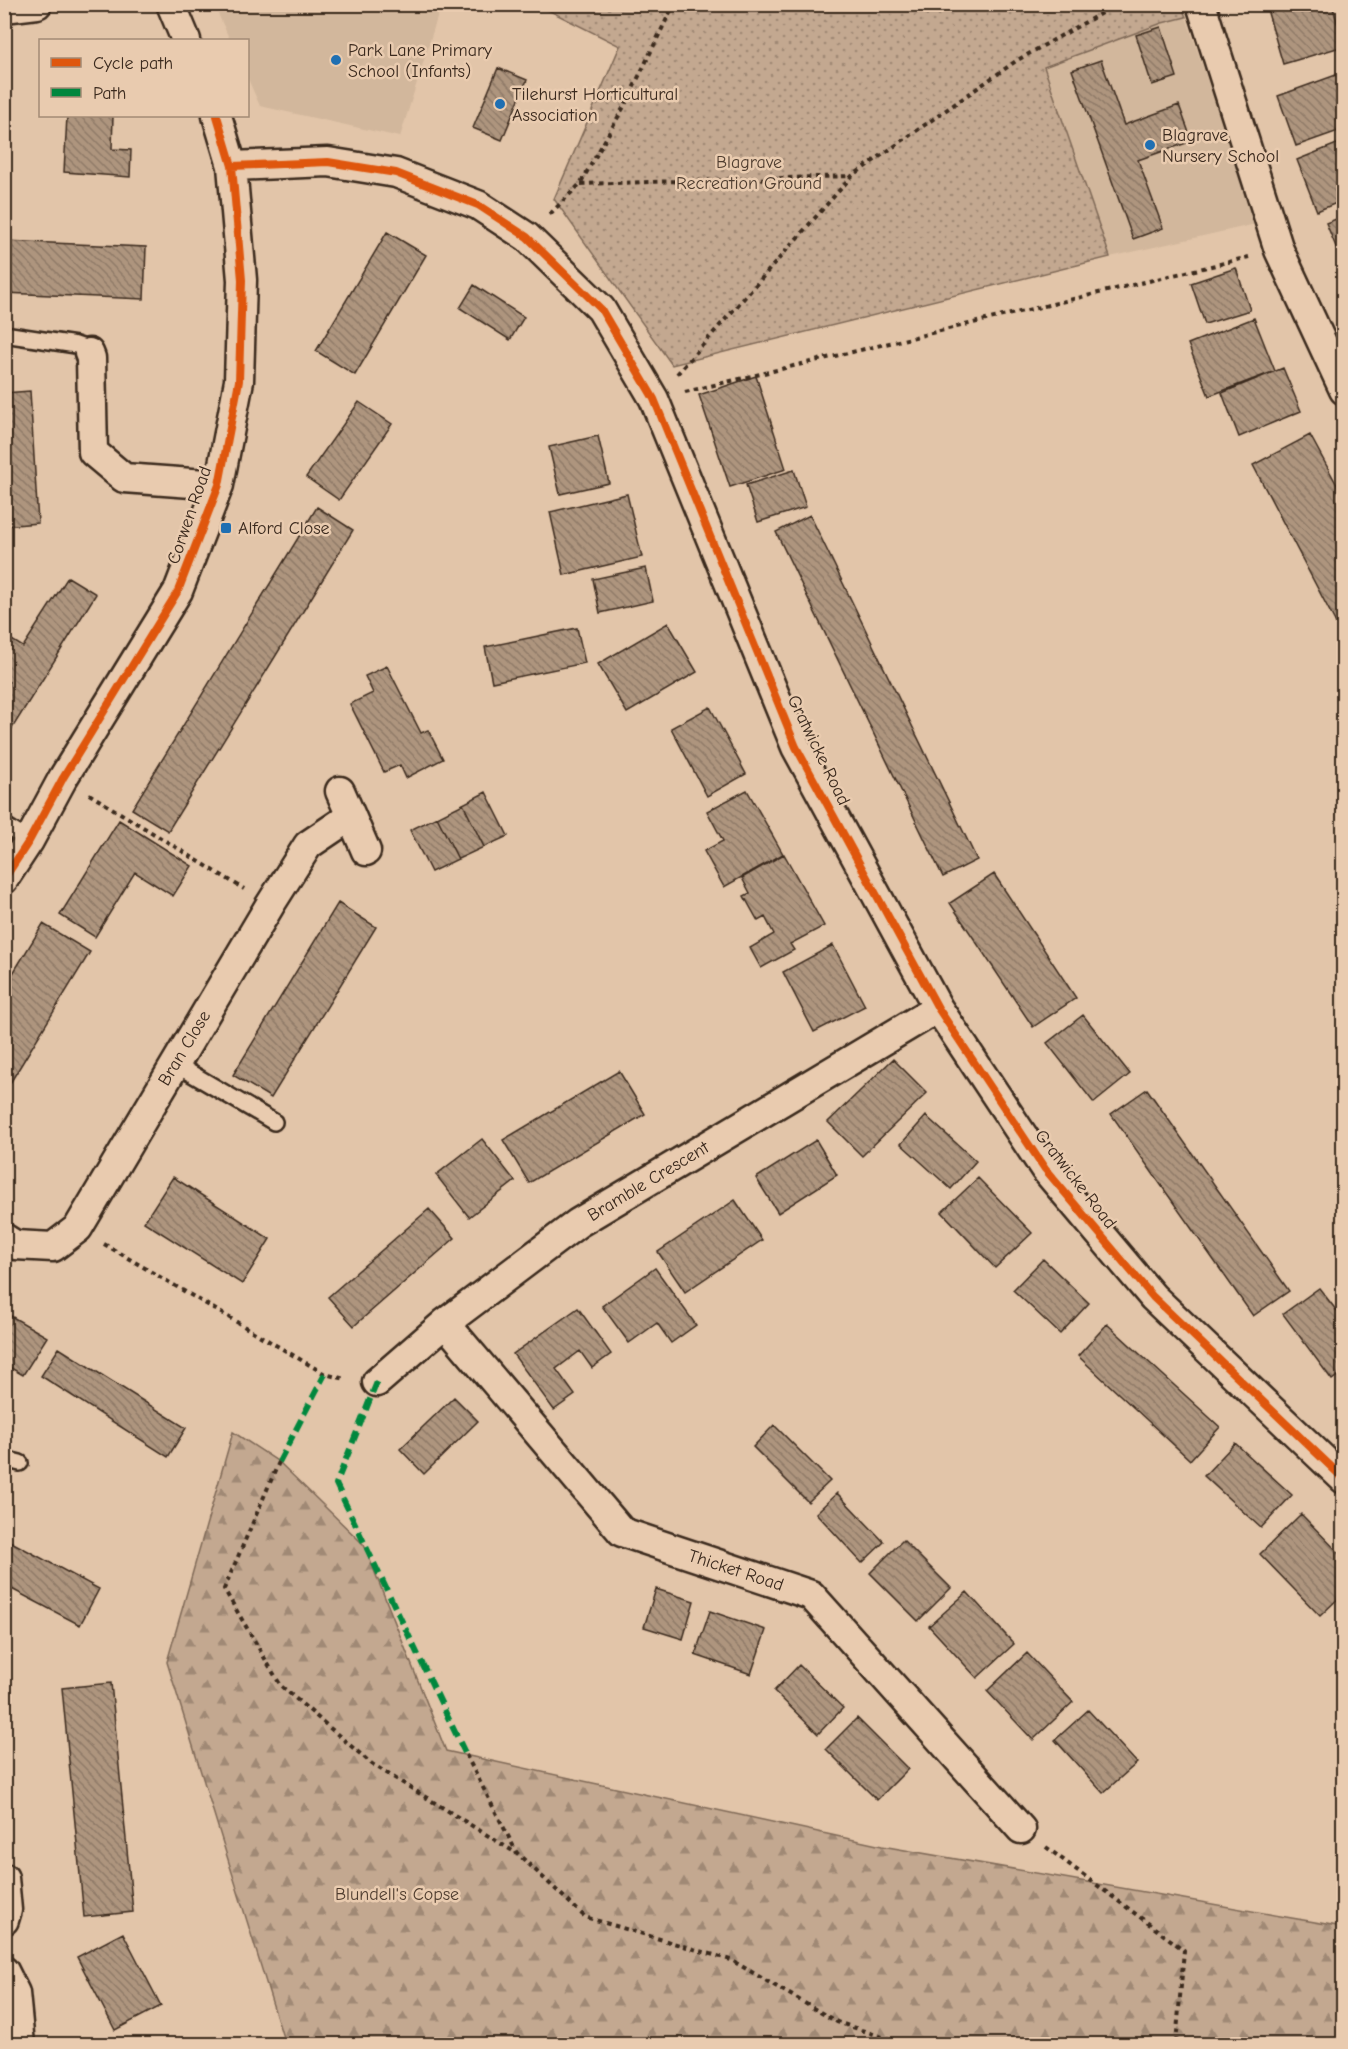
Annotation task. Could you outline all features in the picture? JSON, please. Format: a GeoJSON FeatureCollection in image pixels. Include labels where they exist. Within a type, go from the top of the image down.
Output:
{"type":"FeatureCollection","features":[{"type":"Feature","properties":{"kind":"street"},"geometry":{"type":"LineString","coordinates":[[4,8],[37,4]]}},
{"type":"Feature","properties":{"kind":"street"},"geometry":{"type":"LineString","coordinates":[[171,4],[186,39]]}},
{"type":"Feature","properties":{"kind":"street"},"geometry":{"type":"LineString","coordinates":[[1201,6],[1279,250],[1344,390]]}},
{"type":"Feature","properties":{"kind":"street","name":"Corwen Road"},"geometry":{"type":"LineString","coordinates":[[4,879],[178,591],[219,485],[239,381],[242,280],[232,166],[217,117]]}},
{"type":"Feature","properties":{"kind":"street","name":"Gratwicke Road"},"geometry":{"type":"LineString","coordinates":[[232,166],[328,162],[396,172],[478,205],[526,237],[601,309],[654,399],[796,747],[938,1008],[1045,1169],[1153,1297],[1344,1479]]}},
{"type":"Feature","properties":{"kind":"street"},"geometry":{"type":"LineString","coordinates":[[89,353],[93,452],[124,478],[219,485]]}},
{"type":"Feature","properties":{"kind":"street","name":"Bran Close"},"geometry":{"type":"LineString","coordinates":[[4,1238],[15,1245],[53,1246],[78,1228],[270,905],[308,845],[345,804],[366,851]]}},
{"type":"Feature","properties":{"kind":"street","name":"Bramble Crescent"},"geometry":{"type":"LineString","coordinates":[[377,1382],[445,1323],[578,1223],[938,1008]]}},
{"type":"Feature","properties":{"kind":"street","name":"Thicket Road"},"geometry":{"type":"LineString","coordinates":[[445,1323],[622,1532],[811,1595],[1021,1829]]}},
{"type":"Feature","properties":{"kind":"street"},"geometry":{"type":"LineString","coordinates":[[4,1878],[8,1910],[4,1920]]}},
{"type":"Feature","properties":{"kind":"street"},"geometry":{"type":"LineString","coordinates":[[4,1971],[15,1993],[20,2044]]}},
{"type":"Feature","properties":{"kind":"lane"},"geometry":{"type":"LineString","coordinates":[[4,334],[76,345],[85,348],[89,353]]}},
{"type":"Feature","properties":{"kind":"lane"},"geometry":{"type":"LineString","coordinates":[[4,825],[29,841]]}},
{"type":"Feature","properties":{"kind":"lane"},"geometry":{"type":"LineString","coordinates":[[175,1064],[273,1122]]}},
{"type":"Feature","properties":{"kind":"lane"},"geometry":{"type":"LineString","coordinates":[[4,1459],[20,1463]]}},
{"type":"Feature","properties":{"kind":"path"},"geometry":{"type":"LineString","coordinates":[[526,237],[580,184],[626,103],[674,4]]}},
{"type":"Feature","properties":{"kind":"path"},"geometry":{"type":"LineString","coordinates":[[1098,4],[1107,10]]}},
{"type":"Feature","properties":{"kind":"path"},"geometry":{"type":"LineString","coordinates":[[654,399],[852,176],[1016,61],[1107,10],[1201,6]]}},
{"type":"Feature","properties":{"kind":"path"},"geometry":{"type":"LineString","coordinates":[[580,184],[852,176]]}},
{"type":"Feature","properties":{"kind":"path"},"geometry":{"type":"LineString","coordinates":[[654,399],[1279,250]]}},
{"type":"Feature","properties":{"kind":"path"},"geometry":{"type":"LineString","coordinates":[[63,778],[270,905]]}},
{"type":"Feature","properties":{"kind":"path"},"geometry":{"type":"LineString","coordinates":[[78,1228],[325,1374],[359,1383],[377,1382]]}},
{"type":"Feature","properties":{"kind":"path"},"geometry":{"type":"LineString","coordinates":[[279,1462],[224,1589],[281,1686],[372,1764],[517,1853],[585,1917],[731,1960],[837,2022],[904,2044]]}},
{"type":"Feature","properties":{"kind":"path"},"geometry":{"type":"LineString","coordinates":[[466,1755],[517,1853]]}},
{"type":"Feature","properties":{"kind":"path"},"geometry":{"type":"LineString","coordinates":[[1021,1829],[1184,1950],[1176,2044]]}},
{"type":"Feature","properties":{"kind":"shaded area","name":"Park Lane Primary School (Infants)"},"geometry":{"type":"Polygon","coordinates":[[[214,5],[441,5],[400,137],[260,106],[249,81],[249,39],[230,39],[214,5]]]}},
{"type":"Feature","properties":{"kind":"shaded area","name":"Blagrave Nursery School"},"geometry":{"type":"Polygon","coordinates":[[[1186,17],[1256,224],[1110,257],[1044,67],[1162,23],[1186,17]]]}},
{"type":"Feature","properties":{"kind":"green space","name":"Blagrave Recreation Ground"},"geometry":{"type":"Polygon","coordinates":[[[538,5],[1181,5],[1186,17],[1162,23],[1044,67],[1110,257],[672,365],[554,199],[620,46],[538,5]]]}},
{"type":"Feature","properties":{"kind":"green space","name":"Blundell's Copse"},"geometry":{"type":"Polygon","coordinates":[[[233,1432],[279,1462],[364,1545],[446,1751],[882,1846],[1343,1927],[1343,2044],[285,2044],[167,1662],[233,1432]]]}},
{"type":"Feature","properties":{"kind":"building"},"geometry":{"type":"Polygon","coordinates":[[[1295,4],[1332,4],[1344,46],[1283,64],[1268,13],[1295,4]]]}},
{"type":"Feature","properties":{"kind":"building"},"geometry":{"type":"Polygon","coordinates":[[[1161,27],[1177,77],[1152,85],[1136,35],[1161,27]]]}},
{"type":"Feature","properties":{"kind":"building"},"geometry":{"type":"Polygon","coordinates":[[[1101,60],[1124,125],[1179,105],[1192,141],[1138,160],[1163,228],[1133,239],[1072,70],[1101,60]]]}},
{"type":"Feature","properties":{"kind":"building","name":"Tilehurst Horticultural Association"},"geometry":{"type":"Polygon","coordinates":[[[498,68],[527,80],[502,140],[473,128],[498,68]]]}},
{"type":"Feature","properties":{"kind":"building"},"geometry":{"type":"Polygon","coordinates":[[[1344,72],[1344,129],[1296,146],[1278,96],[1344,72]]]}},
{"type":"Feature","properties":{"kind":"building"},"geometry":{"type":"Polygon","coordinates":[[[67,117],[113,117],[112,149],[131,150],[130,177],[64,172],[67,117]]]}},
{"type":"Feature","properties":{"kind":"building"},"geometry":{"type":"Polygon","coordinates":[[[1344,141],[1344,200],[1317,211],[1297,160],[1344,141]]]}},
{"type":"Feature","properties":{"kind":"building"},"geometry":{"type":"Polygon","coordinates":[[[1344,216],[1344,266],[1326,223],[1344,216]]]}},
{"type":"Feature","properties":{"kind":"building"},"geometry":{"type":"Polygon","coordinates":[[[387,232],[426,255],[355,375],[316,351],[387,232]]]}},
{"type":"Feature","properties":{"kind":"building"},"geometry":{"type":"Polygon","coordinates":[[[4,241],[146,247],[144,299],[4,293],[4,241]]]}},
{"type":"Feature","properties":{"kind":"building"},"geometry":{"type":"Polygon","coordinates":[[[1236,268],[1250,310],[1205,324],[1191,283],[1236,268]]]}},
{"type":"Feature","properties":{"kind":"building"},"geometry":{"type":"Polygon","coordinates":[[[474,285],[524,317],[510,340],[460,308],[474,285]]]}},
{"type":"Feature","properties":{"kind":"building"},"geometry":{"type":"Polygon","coordinates":[[[1254,318],[1275,371],[1209,396],[1188,344],[1254,318]]]}},
{"type":"Feature","properties":{"kind":"building"},"geometry":{"type":"Polygon","coordinates":[[[1283,368],[1301,411],[1239,437],[1222,393],[1283,368]]]}},
{"type":"Feature","properties":{"kind":"building"},"geometry":{"type":"Polygon","coordinates":[[[756,376],[786,469],[730,487],[699,395],[756,376]]]}},
{"type":"Feature","properties":{"kind":"building"},"geometry":{"type":"Polygon","coordinates":[[[30,391],[38,523],[4,526],[4,393],[30,391]]]}},
{"type":"Feature","properties":{"kind":"building"},"geometry":{"type":"Polygon","coordinates":[[[359,402],[392,424],[339,500],[306,477],[359,402]]]}},
{"type":"Feature","properties":{"kind":"building"},"geometry":{"type":"Polygon","coordinates":[[[1310,435],[1344,498],[1344,626],[1339,629],[1253,465],[1310,435]]]}},
{"type":"Feature","properties":{"kind":"building"},"geometry":{"type":"Polygon","coordinates":[[[598,436],[609,483],[560,494],[549,447],[598,436]]]}},
{"type":"Feature","properties":{"kind":"building"},"geometry":{"type":"Polygon","coordinates":[[[794,470],[806,507],[758,522],[746,485],[794,470]]]}},
{"type":"Feature","properties":{"kind":"building"},"geometry":{"type":"Polygon","coordinates":[[[627,494],[642,557],[564,575],[550,512],[627,494]]]}},
{"type":"Feature","properties":{"kind":"building"},"geometry":{"type":"Polygon","coordinates":[[[317,507],[353,530],[168,831],[132,809],[317,507]]]}},
{"type":"Feature","properties":{"kind":"building"},"geometry":{"type":"Polygon","coordinates":[[[810,515],[977,860],[943,877],[776,532],[810,515]]]}},
{"type":"Feature","properties":{"kind":"building"},"geometry":{"type":"Polygon","coordinates":[[[646,568],[653,601],[600,613],[593,579],[646,568]]]}},
{"type":"Feature","properties":{"kind":"building"},"geometry":{"type":"Polygon","coordinates":[[[68,577],[96,594],[11,730],[4,726],[4,688],[9,682],[4,679],[4,635],[23,647],[68,577]]]}},
{"type":"Feature","properties":{"kind":"building"},"geometry":{"type":"Polygon","coordinates":[[[668,623],[697,672],[627,713],[598,664],[668,623]]]}},
{"type":"Feature","properties":{"kind":"building"},"geometry":{"type":"Polygon","coordinates":[[[577,628],[585,663],[492,682],[485,647],[577,628]]]}},
{"type":"Feature","properties":{"kind":"building"},"geometry":{"type":"Polygon","coordinates":[[[387,666],[421,733],[428,730],[443,759],[406,778],[400,765],[384,772],[350,704],[373,693],[365,676],[387,666]]]}},
{"type":"Feature","properties":{"kind":"building"},"geometry":{"type":"Polygon","coordinates":[[[710,707],[746,774],[707,796],[671,728],[710,707]]]}},
{"type":"Feature","properties":{"kind":"building"},"geometry":{"type":"Polygon","coordinates":[[[747,790],[783,854],[724,887],[704,851],[723,841],[707,811],[747,790]]]}},
{"type":"Feature","properties":{"kind":"building"},"geometry":{"type":"Polygon","coordinates":[[[486,792],[508,836],[484,847],[463,804],[486,792]]]}},
{"type":"Feature","properties":{"kind":"building"},"geometry":{"type":"Polygon","coordinates":[[[463,804],[484,847],[458,859],[437,817],[463,804]]]}},
{"type":"Feature","properties":{"kind":"building"},"geometry":{"type":"Polygon","coordinates":[[[437,817],[458,859],[431,872],[410,830],[437,817]]]}},
{"type":"Feature","properties":{"kind":"building"},"geometry":{"type":"Polygon","coordinates":[[[119,820],[192,866],[173,896],[135,872],[95,937],[60,915],[119,820]]]}},
{"type":"Feature","properties":{"kind":"building"},"geometry":{"type":"Polygon","coordinates":[[[784,854],[824,926],[790,944],[794,950],[761,968],[750,948],[774,934],[765,917],[758,921],[744,896],[750,893],[742,878],[784,854]]]}},
{"type":"Feature","properties":{"kind":"building"},"geometry":{"type":"Polygon","coordinates":[[[994,874],[1076,998],[1033,1027],[950,903],[994,874]]]}},
{"type":"Feature","properties":{"kind":"building"},"geometry":{"type":"Polygon","coordinates":[[[338,903],[376,927],[271,1098],[233,1075],[338,903]]]}},
{"type":"Feature","properties":{"kind":"building"},"geometry":{"type":"Polygon","coordinates":[[[43,924],[90,952],[4,1093],[4,988],[43,924]]]}},
{"type":"Feature","properties":{"kind":"building"},"geometry":{"type":"Polygon","coordinates":[[[833,945],[865,1006],[814,1032],[783,972],[833,945]]]}},
{"type":"Feature","properties":{"kind":"building"},"geometry":{"type":"Polygon","coordinates":[[[1083,1015],[1130,1074],[1094,1103],[1047,1043],[1083,1015]]]}},
{"type":"Feature","properties":{"kind":"building"},"geometry":{"type":"Polygon","coordinates":[[[893,1059],[927,1093],[862,1156],[828,1122],[893,1059]]]}},
{"type":"Feature","properties":{"kind":"building"},"geometry":{"type":"Polygon","coordinates":[[[619,1071],[645,1114],[529,1183],[503,1140],[619,1071]]]}},
{"type":"Feature","properties":{"kind":"building"},"geometry":{"type":"Polygon","coordinates":[[[1147,1089],[1289,1291],[1253,1316],[1111,1114],[1147,1089]]]}},
{"type":"Feature","properties":{"kind":"building"},"geometry":{"type":"Polygon","coordinates":[[[926,1116],[976,1161],[951,1189],[901,1144],[926,1116]]]}},
{"type":"Feature","properties":{"kind":"building"},"geometry":{"type":"Polygon","coordinates":[[[482,1139],[515,1181],[469,1217],[436,1175],[482,1139]]]}},
{"type":"Feature","properties":{"kind":"building"},"geometry":{"type":"Polygon","coordinates":[[[816,1140],[837,1175],[778,1213],[756,1178],[816,1140]]]}},
{"type":"Feature","properties":{"kind":"building"},"geometry":{"type":"Polygon","coordinates":[[[173,1177],[270,1239],[242,1284],[144,1222],[173,1177]]]}},
{"type":"Feature","properties":{"kind":"building"},"geometry":{"type":"Polygon","coordinates":[[[978,1178],[1032,1233],[995,1268],[942,1212],[978,1178]]]}},
{"type":"Feature","properties":{"kind":"building"},"geometry":{"type":"Polygon","coordinates":[[[735,1200],[762,1240],[685,1292],[658,1252],[735,1200]]]}},
{"type":"Feature","properties":{"kind":"building"},"geometry":{"type":"Polygon","coordinates":[[[429,1209],[455,1238],[354,1326],[328,1297],[429,1209]]]}},
{"type":"Feature","properties":{"kind":"building"},"geometry":{"type":"Polygon","coordinates":[[[1043,1259],[1089,1303],[1060,1334],[1013,1290],[1043,1259]]]}},
{"type":"Feature","properties":{"kind":"building"},"geometry":{"type":"Polygon","coordinates":[[[655,1268],[696,1325],[671,1343],[657,1323],[629,1343],[602,1306],[655,1268]]]}},
{"type":"Feature","properties":{"kind":"building"},"geometry":{"type":"Polygon","coordinates":[[[1319,1288],[1344,1320],[1344,1371],[1332,1380],[1283,1314],[1319,1288]]]}},
{"type":"Feature","properties":{"kind":"building"},"geometry":{"type":"Polygon","coordinates":[[[578,1308],[611,1354],[592,1368],[580,1351],[556,1369],[575,1395],[554,1410],[513,1354],[578,1308]]]}},
{"type":"Feature","properties":{"kind":"building"},"geometry":{"type":"Polygon","coordinates":[[[4,1312],[47,1337],[23,1375],[4,1364],[4,1312]]]}},
{"type":"Feature","properties":{"kind":"building"},"geometry":{"type":"Polygon","coordinates":[[[1107,1324],[1220,1427],[1190,1460],[1078,1356],[1107,1324]]]}},
{"type":"Feature","properties":{"kind":"building"},"geometry":{"type":"Polygon","coordinates":[[[59,1348],[186,1428],[168,1457],[41,1376],[59,1348]]]}},
{"type":"Feature","properties":{"kind":"building"},"geometry":{"type":"Polygon","coordinates":[[[454,1397],[478,1421],[424,1474],[400,1449],[454,1397]]]}},
{"type":"Feature","properties":{"kind":"building"},"geometry":{"type":"Polygon","coordinates":[[[774,1425],[830,1481],[808,1502],[753,1447],[774,1425]]]}},
{"type":"Feature","properties":{"kind":"building"},"geometry":{"type":"Polygon","coordinates":[[[1235,1443],[1292,1495],[1261,1528],[1204,1476],[1235,1443]]]}},
{"type":"Feature","properties":{"kind":"building"},"geometry":{"type":"Polygon","coordinates":[[[837,1493],[884,1542],[862,1563],[816,1513],[837,1493]]]}},
{"type":"Feature","properties":{"kind":"building"},"geometry":{"type":"Polygon","coordinates":[[[1301,1514],[1344,1558],[1344,1593],[1320,1616],[1260,1554],[1301,1514]]]}},
{"type":"Feature","properties":{"kind":"building"},"geometry":{"type":"Polygon","coordinates":[[[4,1538],[99,1589],[80,1625],[4,1585],[4,1538]]]}},
{"type":"Feature","properties":{"kind":"building"},"geometry":{"type":"Polygon","coordinates":[[[903,1540],[951,1588],[918,1621],[870,1573],[903,1540]]]}},
{"type":"Feature","properties":{"kind":"building"},"geometry":{"type":"Polygon","coordinates":[[[656,1589],[694,1601],[683,1639],[644,1627],[656,1589]]]}},
{"type":"Feature","properties":{"kind":"building"},"geometry":{"type":"Polygon","coordinates":[[[967,1592],[1014,1644],[977,1678],[929,1626],[967,1592]]]}},
{"type":"Feature","properties":{"kind":"building"},"geometry":{"type":"Polygon","coordinates":[[[710,1611],[766,1630],[751,1674],[695,1655],[710,1611]]]}},
{"type":"Feature","properties":{"kind":"building"},"geometry":{"type":"Polygon","coordinates":[[[1027,1653],[1073,1702],[1033,1740],[987,1691],[1027,1653]]]}},
{"type":"Feature","properties":{"kind":"building"},"geometry":{"type":"Polygon","coordinates":[[[799,1665],[843,1708],[818,1734],[774,1691],[799,1665]]]}},
{"type":"Feature","properties":{"kind":"building"},"geometry":{"type":"Polygon","coordinates":[[[111,1683],[133,1912],[84,1917],[62,1688],[111,1683]]]}},
{"type":"Feature","properties":{"kind":"building"},"geometry":{"type":"Polygon","coordinates":[[[1088,1710],[1137,1763],[1103,1793],[1055,1740],[1088,1710]]]}},
{"type":"Feature","properties":{"kind":"building"},"geometry":{"type":"Polygon","coordinates":[[[857,1718],[908,1769],[877,1800],[826,1749],[857,1718]]]}},
{"type":"Feature","properties":{"kind":"building"},"geometry":{"type":"Polygon","coordinates":[[[123,1933],[161,2006],[115,2030],[77,1957],[123,1933]]]}},
{"type":"Feature","properties":{"kind":"marked path"},"geometry":{"type":"LineString","coordinates":[[279,1462],[325,1374]]}},
{"type":"Feature","properties":{"kind":"marked path"},"geometry":{"type":"LineString","coordinates":[[377,1382],[336,1484],[466,1755]]}},
{"type":"Feature","properties":{"kind":"cycle path"},"geometry":{"type":"LineString","coordinates":[[4,879],[178,591],[219,485],[239,381],[242,280],[232,166],[217,117]]}},
{"type":"Feature","properties":{"kind":"cycle path"},"geometry":{"type":"LineString","coordinates":[[232,166],[328,162],[396,173],[478,205],[527,237],[601,309],[654,399],[796,747],[938,1008],[1045,1169],[1153,1297],[1344,1479]]}},
{"type":"Feature","properties":{"kind":"place","name":"Park Lane Primary School (Infants)"},"geometry":{"type":"Point","coordinates":[336,60]}},
{"type":"Feature","properties":{"kind":"place","name":"Tilehurst Horticultural Association"},"geometry":{"type":"Point","coordinates":[500,104]}},
{"type":"Feature","properties":{"kind":"place","name":"Blagrave Nursery School"},"geometry":{"type":"Point","coordinates":[1150,145]}},
{"type":"Feature","properties":{"kind":"place","name":"Alford Close"},"geometry":{"type":"Point","coordinates":[226,528]}}]}
